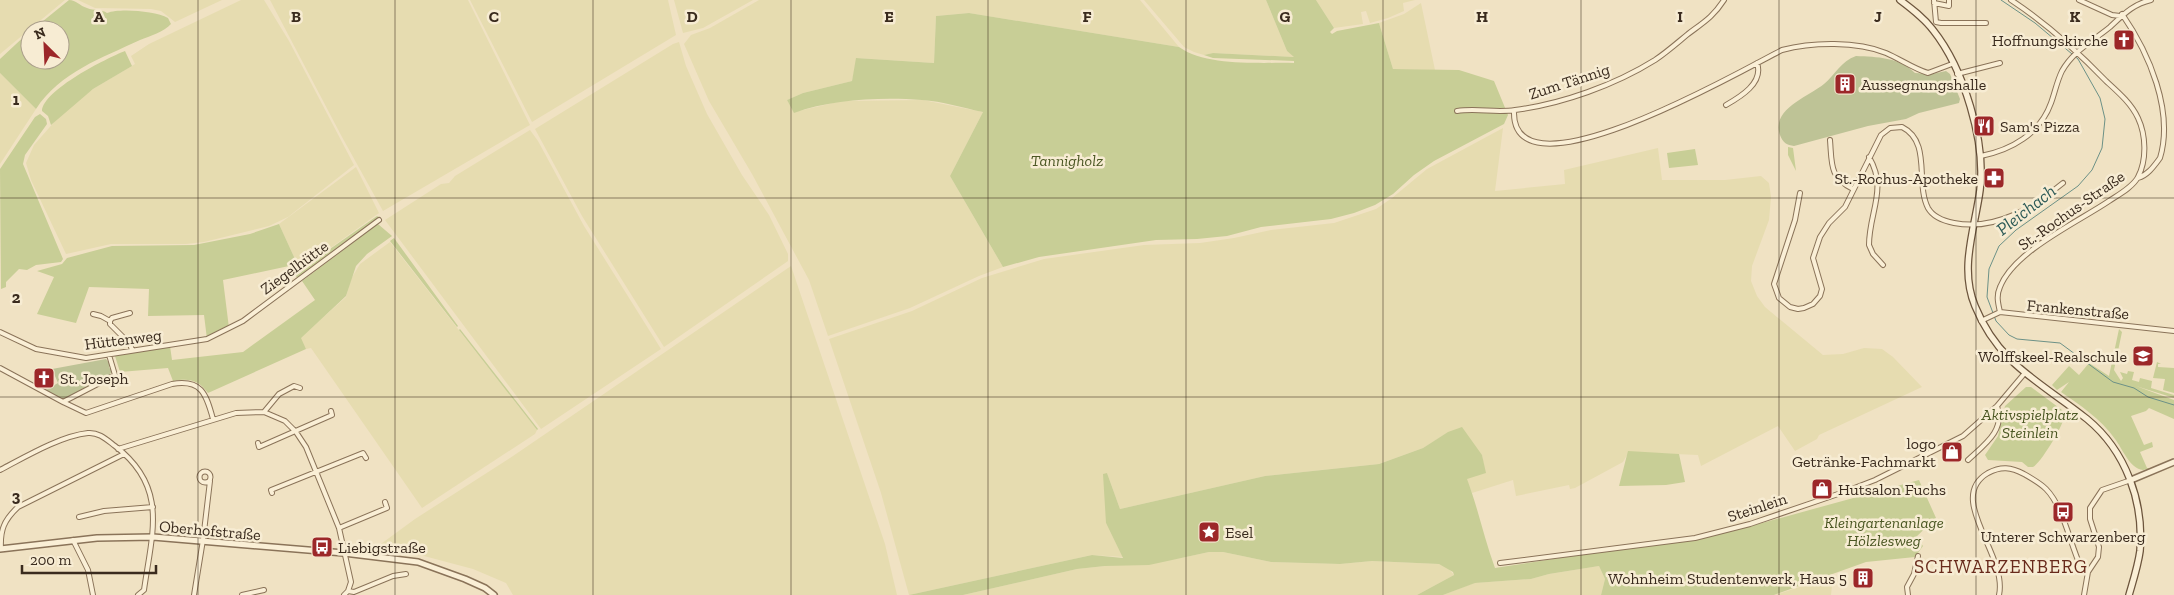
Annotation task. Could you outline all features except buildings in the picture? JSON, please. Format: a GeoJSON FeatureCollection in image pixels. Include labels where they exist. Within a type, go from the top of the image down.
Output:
{"type":"FeatureCollection","features":[{"type":"Feature","properties":{"kind":"main road"},"geometry":{"type":"LineString","coordinates":[[1900,0],[1934,31],[1957,74],[1973,114],[1981,156],[1981,178],[1970,248],[1968,279],[1970,295],[1981,321],[2001,350],[2024,374],[2096,427],[2116,452],[2130,480],[2138,505],[2140,533],[2138,561],[2129,595]]}},
{"type":"Feature","properties":{"kind":"street"},"geometry":{"type":"LineString","coordinates":[[1720,0],[1720,6]]}},
{"type":"Feature","properties":{"kind":"street","name":"Zum Tännig"},"geometry":{"type":"LineString","coordinates":[[1457,111],[1474,109],[1514,111],[1554,102],[1599,88],[1636,70],[1666,52],[1705,23],[1724,0]]}},
{"type":"Feature","properties":{"kind":"street"},"geometry":{"type":"LineString","coordinates":[[1949,0],[1948,6],[1934,2],[1935,19],[1941,24],[1986,23]]}},
{"type":"Feature","properties":{"kind":"street","name":"St.-Rochus-Straße"},"geometry":{"type":"LineString","coordinates":[[2000,312],[1997,297],[2000,287],[2012,269],[2046,240],[2114,198],[2138,178],[2145,143],[2139,119],[2128,102],[2077,51],[2036,17],[2011,0]]}},
{"type":"Feature","properties":{"kind":"street"},"geometry":{"type":"LineString","coordinates":[[2079,0],[2112,15],[2121,15]]}},
{"type":"Feature","properties":{"kind":"street"},"geometry":{"type":"LineString","coordinates":[[1981,156],[2010,148],[2031,132],[2047,112],[2059,77],[2077,51],[2110,26],[2121,15],[2151,0]]}},
{"type":"Feature","properties":{"kind":"street"},"geometry":{"type":"LineString","coordinates":[[2121,15],[2149,54],[2159,74]]}},
{"type":"Feature","properties":{"kind":"street"},"geometry":{"type":"LineString","coordinates":[[1726,105],[1740,97],[1752,85],[1757,76],[1757,63],[1782,50],[1802,45],[1856,47],[1882,52],[1928,73],[1952,64]]}},
{"type":"Feature","properties":{"kind":"street","name":"Zum Tännig"},"geometry":{"type":"LineString","coordinates":[[1514,111],[1513,118],[1522,134],[1535,141],[1553,143],[1588,138],[1657,113],[1757,63]]}},
{"type":"Feature","properties":{"kind":"street"},"geometry":{"type":"LineString","coordinates":[[1957,74],[2000,63]]}},
{"type":"Feature","properties":{"kind":"street"},"geometry":{"type":"LineString","coordinates":[[1800,193],[1795,220],[1774,284],[1776,292],[1782,300],[1790,307],[1798,309],[1809,306],[1820,296],[1822,283],[1814,261],[1814,250],[1824,230],[1846,208],[1869,157],[1881,135],[1886,130],[1899,126],[1908,131],[1914,138],[1920,156],[1924,197],[1930,211],[1945,221],[1974,224],[1998,221],[2021,212],[2062,183]]}},
{"type":"Feature","properties":{"kind":"street"},"geometry":{"type":"LineString","coordinates":[[1830,140],[1835,176],[1840,182],[1853,189]]}},
{"type":"Feature","properties":{"kind":"street"},"geometry":{"type":"LineString","coordinates":[[2138,178],[2151,169],[2168,146]]}},
{"type":"Feature","properties":{"kind":"street"},"geometry":{"type":"LineString","coordinates":[[1869,157],[1876,168],[1879,185],[1869,245],[1873,254],[1883,265]]}},
{"type":"Feature","properties":{"kind":"street","name":"Ziegelhütte"},"geometry":{"type":"LineString","coordinates":[[222,332],[243,321],[379,220]]}},
{"type":"Feature","properties":{"kind":"street"},"geometry":{"type":"LineString","coordinates":[[1981,321],[1996,316],[2000,312]]}},
{"type":"Feature","properties":{"kind":"street","name":"Frankenstraße"},"geometry":{"type":"LineString","coordinates":[[2000,312],[2174,332]]}},
{"type":"Feature","properties":{"kind":"street"},"geometry":{"type":"LineString","coordinates":[[110,321],[112,318],[130,313]]}},
{"type":"Feature","properties":{"kind":"street"},"geometry":{"type":"LineString","coordinates":[[93,314],[102,316],[110,321],[110,324],[130,344],[132,350]]}},
{"type":"Feature","properties":{"kind":"street","name":"Hüttenweg"},"geometry":{"type":"LineString","coordinates":[[0,332],[36,349],[86,358],[207,339],[222,332]]}},
{"type":"Feature","properties":{"kind":"street"},"geometry":{"type":"LineString","coordinates":[[64,402],[115,375],[109,355]]}},
{"type":"Feature","properties":{"kind":"street"},"geometry":{"type":"LineString","coordinates":[[0,368],[86,413],[172,384],[192,383],[199,387],[205,395],[213,419]]}},
{"type":"Feature","properties":{"kind":"street","name":"Steinlein"},"geometry":{"type":"LineString","coordinates":[[1500,563],[1669,542],[1719,532],[1750,524],[1875,480],[1957,439],[1974,427],[1997,406],[2024,374]]}},
{"type":"Feature","properties":{"kind":"street"},"geometry":{"type":"LineString","coordinates":[[264,412],[279,394],[294,386],[300,388]]}},
{"type":"Feature","properties":{"kind":"street"},"geometry":{"type":"LineString","coordinates":[[1968,460],[1988,442],[1997,429],[2000,413],[1997,406]]}},
{"type":"Feature","properties":{"kind":"street"},"geometry":{"type":"LineString","coordinates":[[258,443],[259,447],[296,432],[332,415],[331,411]]}},
{"type":"Feature","properties":{"kind":"street"},"geometry":{"type":"LineString","coordinates":[[118,449],[236,413],[264,412],[285,421],[296,432],[306,448],[340,528],[351,582],[348,591],[344,595]]}},
{"type":"Feature","properties":{"kind":"street"},"geometry":{"type":"LineString","coordinates":[[0,470],[28,455],[65,440],[89,433],[101,436],[124,454],[141,474],[148,486],[153,507],[153,537],[144,590],[138,595]]}},
{"type":"Feature","properties":{"kind":"street"},"geometry":{"type":"LineString","coordinates":[[272,493],[271,490],[363,453],[366,458]]}},
{"type":"Feature","properties":{"kind":"street"},"geometry":{"type":"LineString","coordinates":[[0,549],[2,529],[8,516],[18,507],[124,454]]}},
{"type":"Feature","properties":{"kind":"street"},"geometry":{"type":"LineString","coordinates":[[2084,595],[2088,572],[2098,557],[2099,546],[2090,519],[2090,508],[2102,490],[2174,462]]}},
{"type":"Feature","properties":{"kind":"street"},"geometry":{"type":"LineString","coordinates":[[1999,595],[1997,567],[1993,553],[1976,517],[1972,494],[1978,480],[1993,470],[2001,468],[2015,470],[2045,488],[2054,502],[2080,565],[2088,572]]}},
{"type":"Feature","properties":{"kind":"street"},"geometry":{"type":"LineString","coordinates":[[194,595],[210,481]]}},
{"type":"Feature","properties":{"kind":"street"},"geometry":{"type":"LineString","coordinates":[[340,528],[387,508],[385,502]]}},
{"type":"Feature","properties":{"kind":"street"},"geometry":{"type":"LineString","coordinates":[[79,517],[104,511],[153,507]]}},
{"type":"Feature","properties":{"kind":"street","name":"Oberhofstraße"},"geometry":{"type":"LineString","coordinates":[[0,549],[73,540],[153,537],[344,553],[418,562],[465,579],[485,588],[494,595]]}},
{"type":"Feature","properties":{"kind":"street"},"geometry":{"type":"LineString","coordinates":[[73,540],[88,570],[93,595]]}},
{"type":"Feature","properties":{"kind":"street"},"geometry":{"type":"LineString","coordinates":[[1908,595],[1907,587],[1914,574],[1918,556]]}},
{"type":"Feature","properties":{"kind":"street"},"geometry":{"type":"LineString","coordinates":[[348,591],[354,592],[393,576],[406,574]]}},
{"type":"Feature","properties":{"kind":"street"},"geometry":{"type":"LineString","coordinates":[[242,595],[264,590]]}},
{"type":"Feature","properties":{"kind":"shaded area"},"geometry":{"type":"Polygon","coordinates":[[[0,0],[65,0],[41,20],[20,20],[20,37],[0,54],[0,0]]]}},
{"type":"Feature","properties":{"kind":"shaded area"},"geometry":{"type":"Polygon","coordinates":[[[78,0],[222,0],[175,22],[161,11],[151,9],[95,8],[78,0]]]}},
{"type":"Feature","properties":{"kind":"shaded area"},"geometry":{"type":"Polygon","coordinates":[[[241,0],[264,0],[289,41],[354,165],[288,217],[269,226],[204,242],[186,244],[111,244],[66,254],[31,180],[26,163],[34,145],[63,112],[93,89],[135,64],[131,56],[149,44],[241,0]]]}},
{"type":"Feature","properties":{"kind":"shaded area"},"geometry":{"type":"Polygon","coordinates":[[[270,0],[468,0],[530,125],[383,211],[270,0]]]}},
{"type":"Feature","properties":{"kind":"shaded area"},"geometry":{"type":"Polygon","coordinates":[[[470,0],[668,0],[676,35],[532,122],[470,0]]]}},
{"type":"Feature","properties":{"kind":"shaded area"},"geometry":{"type":"Polygon","coordinates":[[[674,0],[753,0],[703,28],[683,33],[674,0]]]}},
{"type":"Feature","properties":{"kind":"shaded area"},"geometry":{"type":"Polygon","coordinates":[[[759,0],[1140,0],[1179,47],[969,13],[936,16],[934,63],[857,58],[852,81],[803,93],[787,100],[794,112],[842,101],[923,100],[983,112],[950,176],[1003,267],[910,308],[828,336],[809,280],[752,174],[709,101],[684,44],[691,35],[710,28],[759,0]]]}},
{"type":"Feature","properties":{"kind":"shaded area"},"geometry":{"type":"Polygon","coordinates":[[[1144,0],[1266,0],[1287,51],[1295,57],[1213,53],[1204,55],[1194,52],[1184,47],[1144,0]]]}},
{"type":"Feature","properties":{"kind":"shaded area"},"geometry":{"type":"Polygon","coordinates":[[[1316,0],[1415,0],[1403,3],[1404,11],[1388,18],[1370,23],[1366,11],[1361,12],[1363,24],[1334,28],[1316,0]]]}},
{"type":"Feature","properties":{"kind":"shaded area"},"geometry":{"type":"Polygon","coordinates":[[[1421,3],[1435,70],[1393,69],[1379,23],[1404,14],[1421,3]]]}},
{"type":"Feature","properties":{"kind":"shaded area"},"geometry":{"type":"Polygon","coordinates":[[[679,42],[686,66],[707,114],[742,175],[769,215],[788,254],[788,261],[664,347],[582,216],[535,129],[679,42]]]}},
{"type":"Feature","properties":{"kind":"shaded area"},"geometry":{"type":"Polygon","coordinates":[[[0,73],[36,109],[0,164],[0,73]]]}},
{"type":"Feature","properties":{"kind":"shaded area"},"geometry":{"type":"Polygon","coordinates":[[[1503,128],[1495,191],[1565,184],[1564,170],[1658,148],[1662,180],[1725,180],[1761,176],[1769,183],[1771,197],[1769,220],[1752,266],[1751,281],[1757,296],[1765,307],[1823,355],[1843,354],[1864,348],[1882,349],[1893,357],[1922,387],[1819,435],[1817,439],[1795,451],[1778,426],[1701,466],[1698,455],[1629,452],[1623,462],[1575,488],[1570,489],[1569,485],[1516,496],[1513,480],[1472,493],[1466,478],[1485,473],[1482,455],[1447,433],[1423,448],[1379,464],[1265,476],[1120,509],[1107,473],[1106,523],[1123,557],[1092,555],[909,595],[881,493],[829,339],[912,311],[982,278],[1044,259],[1144,245],[1200,243],[1271,230],[1334,223],[1376,209],[1427,169],[1503,128]]]}},
{"type":"Feature","properties":{"kind":"shaded area"},"geometry":{"type":"Polygon","coordinates":[[[530,130],[538,141],[584,226],[661,349],[541,429],[385,220],[441,184],[449,183],[455,176],[530,130]]]}},
{"type":"Feature","properties":{"kind":"shaded area"},"geometry":{"type":"Polygon","coordinates":[[[356,167],[379,213],[300,270],[279,224],[356,167]]]}},
{"type":"Feature","properties":{"kind":"shaded area"},"geometry":{"type":"Polygon","coordinates":[[[390,242],[537,430],[535,434],[422,508],[311,348],[306,349],[300,338],[346,297],[351,279],[360,264],[390,242]]]}},
{"type":"Feature","properties":{"kind":"shaded area"},"geometry":{"type":"Polygon","coordinates":[[[791,266],[885,544],[897,595],[513,595],[506,583],[473,569],[424,556],[374,549],[415,519],[513,456],[791,266]]]}},
{"type":"Feature","properties":{"kind":"shaded area"},"geometry":{"type":"Polygon","coordinates":[[[1209,552],[1223,552],[1271,562],[1340,564],[1372,561],[1439,564],[1447,567],[1454,575],[1417,595],[963,595],[1077,569],[1181,558],[1209,552]]]}},
{"type":"Feature","properties":{"kind":"shaded area"},"geometry":{"type":"Polygon","coordinates":[[[1599,566],[1605,579],[1601,595],[1443,595],[1474,583],[1531,579],[1549,574],[1599,566]]]}},
{"type":"Feature","properties":{"kind":"shaded area"},"geometry":{"type":"Polygon","coordinates":[[[1833,576],[1831,595],[1775,595],[1833,576]]]}},
{"type":"Feature","properties":{"kind":"green space"},"geometry":{"type":"Polygon","coordinates":[[[69,0],[90,9],[107,13],[129,11],[155,14],[168,18],[171,24],[161,32],[83,67],[57,85],[36,109],[0,73],[0,59],[20,40],[20,70],[70,70],[70,20],[44,20],[69,0]]]}},
{"type":"Feature","properties":{"kind":"green space","name":"Tannigholz"},"geometry":{"type":"Polygon","coordinates":[[[1266,0],[1316,0],[1334,28],[1330,32],[1332,34],[1337,31],[1379,23],[1393,69],[1459,70],[1494,81],[1508,115],[1504,124],[1434,161],[1414,175],[1393,194],[1375,205],[1354,213],[1331,219],[1261,227],[1227,236],[1156,240],[1039,257],[1003,267],[950,176],[983,112],[945,103],[890,99],[841,102],[794,113],[787,100],[803,93],[852,81],[856,58],[934,63],[936,16],[969,13],[1179,47],[1204,58],[1219,61],[1294,63],[1294,61],[1213,58],[1204,55],[1213,53],[1294,57],[1287,51],[1266,0]]]}},
{"type":"Feature","properties":{"kind":"green space"},"geometry":{"type":"Polygon","coordinates":[[[125,51],[132,66],[93,89],[51,125],[48,116],[42,111],[45,103],[53,94],[77,76],[125,51]]]}},
{"type":"Feature","properties":{"kind":"green space"},"geometry":{"type":"Polygon","coordinates":[[[1856,56],[1895,61],[1915,73],[1932,74],[1946,71],[1950,74],[1960,99],[1959,103],[1919,113],[1906,119],[1868,126],[1794,146],[1782,140],[1779,126],[1781,118],[1786,111],[1824,84],[1842,65],[1856,56]]]}},
{"type":"Feature","properties":{"kind":"green space"},"geometry":{"type":"Polygon","coordinates":[[[40,114],[46,119],[47,124],[25,155],[23,164],[63,259],[61,262],[36,265],[27,270],[19,269],[6,282],[6,287],[1,289],[0,169],[35,117],[40,114]]]}},
{"type":"Feature","properties":{"kind":"green space"},"geometry":{"type":"Polygon","coordinates":[[[1788,147],[1793,148],[1796,171],[1788,155],[1788,147]]]}},
{"type":"Feature","properties":{"kind":"green space"},"geometry":{"type":"Polygon","coordinates":[[[1695,149],[1698,165],[1669,168],[1667,153],[1695,149]]]}},
{"type":"Feature","properties":{"kind":"green space"},"geometry":{"type":"Polygon","coordinates":[[[377,216],[379,217],[298,279],[289,266],[223,280],[229,328],[207,339],[204,315],[148,316],[149,289],[89,287],[76,323],[37,314],[54,277],[37,271],[62,264],[67,258],[112,246],[194,245],[250,234],[279,224],[300,270],[377,216]]]}},
{"type":"Feature","properties":{"kind":"green space"},"geometry":{"type":"Polygon","coordinates":[[[378,224],[392,236],[367,254],[356,266],[346,296],[301,338],[306,349],[208,393],[201,385],[193,381],[173,381],[168,368],[120,372],[115,356],[170,346],[172,360],[243,352],[315,300],[302,281],[378,224]]]}},
{"type":"Feature","properties":{"kind":"green space"},"geometry":{"type":"Polygon","coordinates":[[[394,238],[458,326],[457,327],[390,241],[394,238]]]}},
{"type":"Feature","properties":{"kind":"green space"},"geometry":{"type":"Polygon","coordinates":[[[2119,329],[2122,332],[2114,370],[2121,381],[2123,378],[2120,372],[2127,374],[2128,371],[2134,372],[2132,380],[2139,382],[2140,378],[2152,381],[2151,388],[2174,395],[2174,398],[2136,386],[2174,400],[2174,419],[2149,408],[2146,411],[2131,416],[2144,445],[2152,442],[2153,447],[2140,452],[2147,468],[2152,468],[2143,470],[2138,469],[2130,462],[2118,443],[2097,419],[2061,392],[2069,382],[2057,390],[2052,385],[2069,366],[2079,375],[2089,363],[2109,376],[2119,329]]]}},
{"type":"Feature","properties":{"kind":"green space"},"geometry":{"type":"Polygon","coordinates":[[[459,330],[538,429],[537,430],[459,330]]]}},
{"type":"Feature","properties":{"kind":"green space"},"geometry":{"type":"Polygon","coordinates":[[[106,359],[110,364],[109,368],[112,369],[110,375],[65,399],[44,391],[58,383],[52,369],[106,359]]]}},
{"type":"Feature","properties":{"kind":"green space"},"geometry":{"type":"Polygon","coordinates":[[[2157,362],[2161,364],[2158,364],[2158,367],[2174,368],[2174,393],[2163,390],[2165,379],[2153,378],[2157,362]]]}},
{"type":"Feature","properties":{"kind":"green space","name":"Aktivspielplatz Steinlein"},"geometry":{"type":"Polygon","coordinates":[[[2026,387],[2031,387],[2062,410],[2064,418],[2059,429],[2046,452],[2033,467],[2028,467],[2022,462],[1988,460],[1985,455],[1998,436],[2005,406],[2026,387]]]}},
{"type":"Feature","properties":{"kind":"green space","name":"Kleingartenanlage Hölzlesweg"},"geometry":{"type":"Polygon","coordinates":[[[1462,427],[1482,455],[1486,473],[1467,479],[1495,568],[1733,531],[1919,480],[1936,518],[1916,537],[1923,546],[1915,557],[1866,562],[1774,595],[1601,595],[1605,579],[1599,566],[1549,574],[1531,579],[1475,583],[1443,595],[1417,595],[1454,575],[1453,572],[1439,564],[1372,561],[1340,564],[1271,562],[1223,552],[1209,552],[1149,565],[1077,569],[963,595],[909,595],[1092,555],[1123,558],[1106,523],[1103,474],[1107,473],[1120,509],[1265,476],[1379,464],[1423,448],[1448,432],[1462,427]]]}},
{"type":"Feature","properties":{"kind":"green space"},"geometry":{"type":"Polygon","coordinates":[[[1628,451],[1679,454],[1685,482],[1666,485],[1619,486],[1628,451]]]}},
{"type":"Feature","properties":{"kind":"waterway","name":"Pleichach"},"geometry":{"type":"LineString","coordinates":[[2001,0],[2035,23],[2078,59],[2100,98],[2105,119],[2102,148],[2092,170],[2078,186],[2016,230],[1999,246],[1989,269],[1987,297],[1996,321],[2009,335],[2017,339],[2060,343],[2113,382],[2134,388],[2148,397],[2174,405]]}},
{"type":"Feature","properties":{"kind":"place","name":"Hoffnungskirche"},"geometry":{"type":"Point","coordinates":[2124,40]}},
{"type":"Feature","properties":{"kind":"place","name":"Aussegnungshalle"},"geometry":{"type":"Point","coordinates":[1845,84]}},
{"type":"Feature","properties":{"kind":"place","name":"Sam's Pizza"},"geometry":{"type":"Point","coordinates":[1984,126]}},
{"type":"Feature","properties":{"kind":"place","name":"St.-Rochus-Apotheke"},"geometry":{"type":"Point","coordinates":[1994,178]}},
{"type":"Feature","properties":{"kind":"place","name":"Wolffskeel-Realschule"},"geometry":{"type":"Point","coordinates":[2143,356]}},
{"type":"Feature","properties":{"kind":"place","name":"St. Joseph"},"geometry":{"type":"Point","coordinates":[44,378]}},
{"type":"Feature","properties":{"kind":"place","name":"logo Getränke-Fachmarkt"},"geometry":{"type":"Point","coordinates":[1952,452]}},
{"type":"Feature","properties":{"kind":"place","name":"Hutsalon Fuchs"},"geometry":{"type":"Point","coordinates":[1822,489]}},
{"type":"Feature","properties":{"kind":"place","name":"Unterer Schwarzenberg"},"geometry":{"type":"Point","coordinates":[2063,512]}},
{"type":"Feature","properties":{"kind":"place","name":"Esel"},"geometry":{"type":"Point","coordinates":[1209,532]}},
{"type":"Feature","properties":{"kind":"place","name":"Liebigstraße"},"geometry":{"type":"Point","coordinates":[322,547]}},
{"type":"Feature","properties":{"kind":"place","name":"Wohnheim Studentenwerk, Haus 5"},"geometry":{"type":"Point","coordinates":[1863,578]}},
{"type":"Feature","properties":{"kind":"district","name":"SCHWARZENBERG"},"geometry":{"type":"Point","coordinates":[2001,566]}}]}
